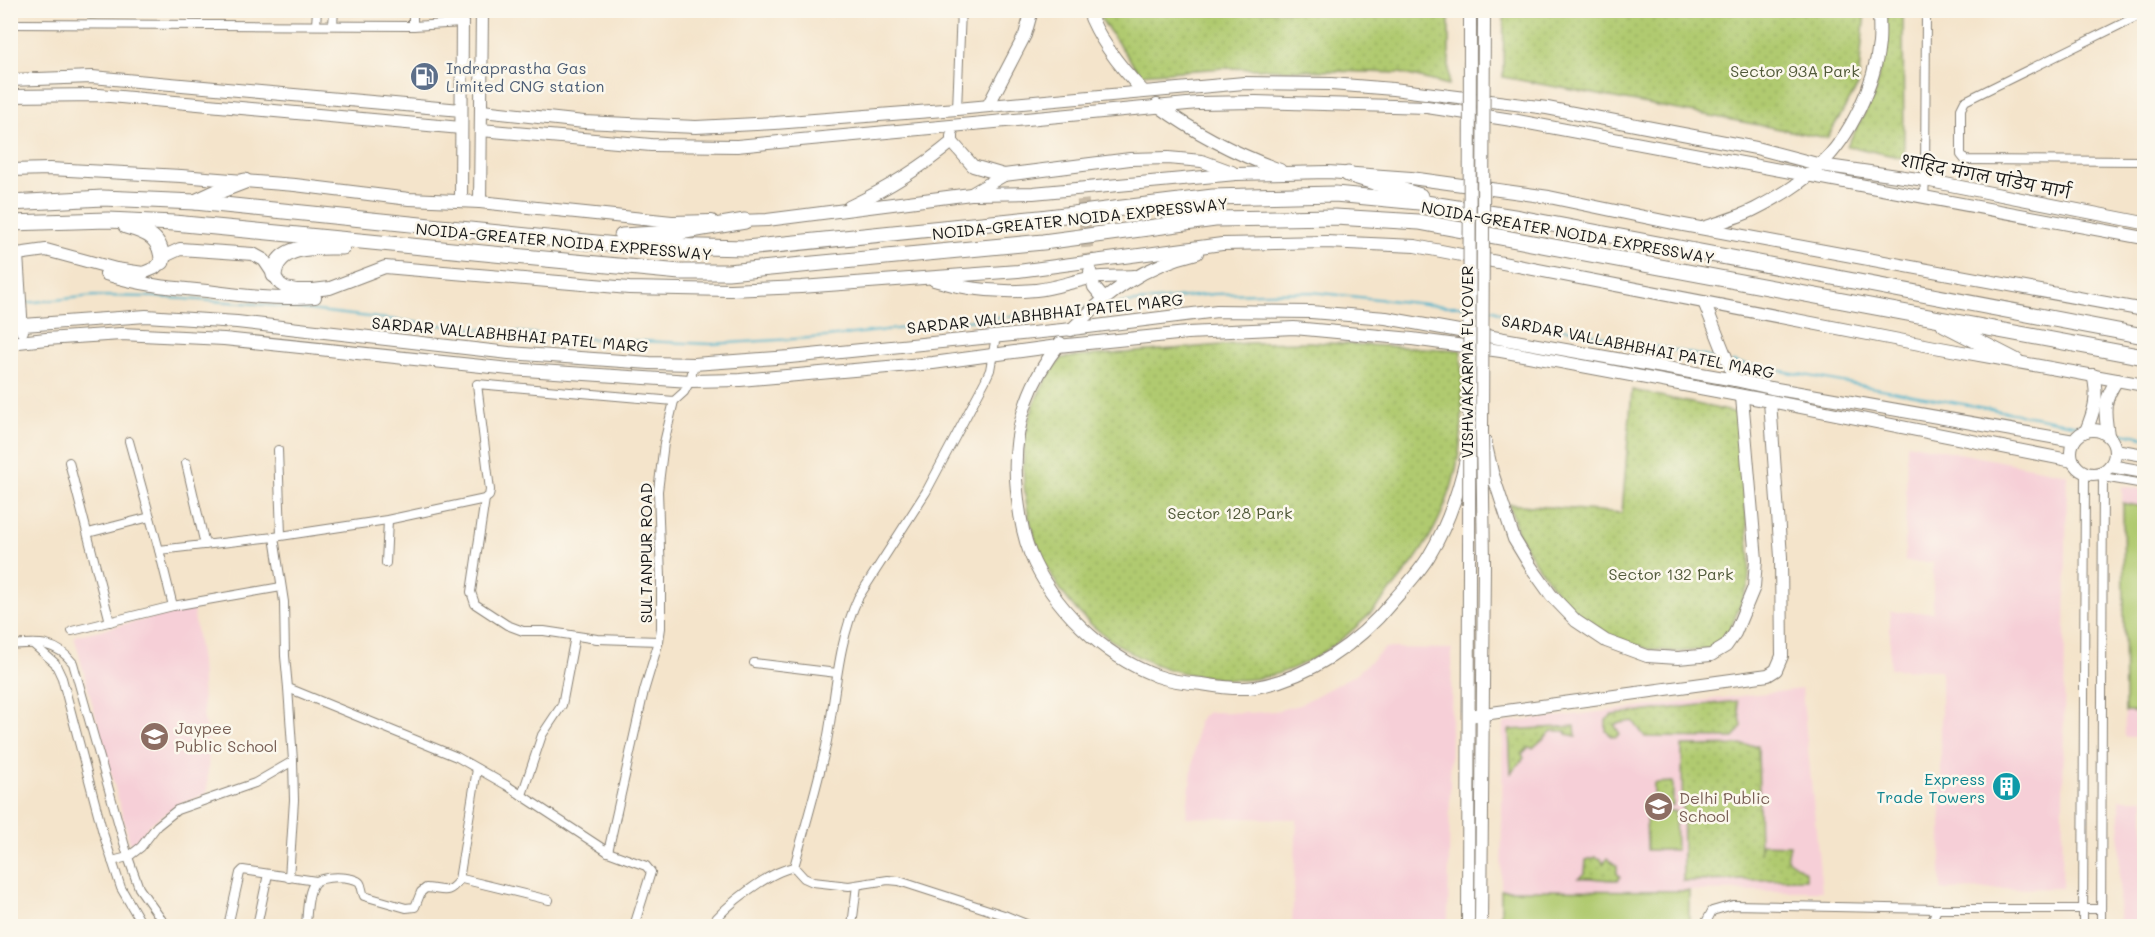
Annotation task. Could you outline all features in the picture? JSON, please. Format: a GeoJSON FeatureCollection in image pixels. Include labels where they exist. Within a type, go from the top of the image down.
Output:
{"type":"FeatureCollection","features":[{"type":"Feature","properties":{"kind":"highway"},"geometry":{"type":"LineString","coordinates":[[1348,174],[1446,206]]}},
{"type":"Feature","properties":{"kind":"highway"},"geometry":{"type":"LineString","coordinates":[[195,202],[219,190],[245,182]]}},
{"type":"Feature","properties":{"kind":"highway","name":"NOIDA-GREATER NOIDA EXPRESSWAY"},"geometry":{"type":"LineString","coordinates":[[10,203],[103,198],[195,202],[616,245],[746,248],[1040,218],[1213,197],[1335,194],[1446,206],[1532,220],[2145,336]]}},
{"type":"Feature","properties":{"kind":"highway","name":"NOIDA-GREATER NOIDA EXPRESSWAY"},"geometry":{"type":"LineString","coordinates":[[10,223],[108,220],[197,225],[680,272],[746,272],[1043,242],[1215,219],[1335,217],[1419,222],[2145,357]]}},
{"type":"Feature","properties":{"kind":"highway"},"geometry":{"type":"LineString","coordinates":[[108,220],[137,229],[156,240],[162,251],[162,262]]}},
{"type":"Feature","properties":{"kind":"highway"},"geometry":{"type":"LineString","coordinates":[[562,240],[673,233],[745,220]]}},
{"type":"Feature","properties":{"kind":"highway"},"geometry":{"type":"LineString","coordinates":[[274,275],[278,261],[284,255],[305,248],[392,244]]}},
{"type":"Feature","properties":{"kind":"highway"},"geometry":{"type":"LineString","coordinates":[[1929,316],[2016,361]]}},
{"type":"Feature","properties":{"kind":"street"},"geometry":{"type":"LineString","coordinates":[[316,10],[316,25]]}},
{"type":"Feature","properties":{"kind":"street"},"geometry":{"type":"LineString","coordinates":[[333,25],[334,10]]}},
{"type":"Feature","properties":{"kind":"street"},"geometry":{"type":"LineString","coordinates":[[413,10],[413,26]]}},
{"type":"Feature","properties":{"kind":"street"},"geometry":{"type":"LineString","coordinates":[[480,202],[482,10]]}},
{"type":"Feature","properties":{"kind":"street"},"geometry":{"type":"LineString","coordinates":[[957,109],[961,10]]}},
{"type":"Feature","properties":{"kind":"street"},"geometry":{"type":"LineString","coordinates":[[989,105],[1025,36],[1032,10]]}},
{"type":"Feature","properties":{"kind":"street"},"geometry":{"type":"LineString","coordinates":[[1088,10],[1091,21],[1117,62],[1143,91]]}},
{"type":"Feature","properties":{"kind":"street","name":"VISHWAKARMA FLYOVER"},"geometry":{"type":"LineString","coordinates":[[1468,927],[1470,10]]}},
{"type":"Feature","properties":{"kind":"street","name":"VISHWAKARMA FLYOVER"},"geometry":{"type":"LineString","coordinates":[[1481,927],[1484,563],[1482,431],[1484,10]]}},
{"type":"Feature","properties":{"kind":"street"},"geometry":{"type":"LineString","coordinates":[[1702,228],[1753,210],[1793,187],[1821,165],[1835,148],[1858,111],[1870,84],[1879,43],[1879,10]]}},
{"type":"Feature","properties":{"kind":"street"},"geometry":{"type":"LineString","coordinates":[[1924,197],[1926,180],[1926,10]]}},
{"type":"Feature","properties":{"kind":"street"},"geometry":{"type":"LineString","coordinates":[[2145,13],[1965,101],[1961,109],[1961,155],[1965,160],[2145,161]]}},
{"type":"Feature","properties":{"kind":"street"},"geometry":{"type":"LineString","coordinates":[[10,24],[413,26],[462,17],[461,201]]}},
{"type":"Feature","properties":{"kind":"street"},"geometry":{"type":"LineString","coordinates":[[10,80],[92,77],[461,110]]}},
{"type":"Feature","properties":{"kind":"street","name":"शाहिद मंगल पांडेय मार्ग"},"geometry":{"type":"LineString","coordinates":[[482,111],[584,122],[696,127],[957,109],[1244,83],[1331,84],[1547,108],[1756,148],[1821,165],[1926,180],[2145,223]]}},
{"type":"Feature","properties":{"kind":"street"},"geometry":{"type":"LineString","coordinates":[[1427,107],[1428,93]]}},
{"type":"Feature","properties":{"kind":"street"},"geometry":{"type":"LineString","coordinates":[[10,96],[99,94],[461,128]]}},
{"type":"Feature","properties":{"kind":"street"},"geometry":{"type":"LineString","coordinates":[[481,130],[651,145],[737,146],[1157,105],[1256,102],[1427,107],[1729,159],[1807,176],[2145,238]]}},
{"type":"Feature","properties":{"kind":"street"},"geometry":{"type":"LineString","coordinates":[[1157,105],[1187,127],[1204,136],[1261,163],[1287,172]]}},
{"type":"Feature","properties":{"kind":"street"},"geometry":{"type":"LineString","coordinates":[[952,126],[952,142],[973,166],[1004,175]]}},
{"type":"Feature","properties":{"kind":"street"},"geometry":{"type":"LineString","coordinates":[[839,211],[904,178],[929,162],[952,142]]}},
{"type":"Feature","properties":{"kind":"street"},"geometry":{"type":"LineString","coordinates":[[971,194],[1004,175],[1130,159],[1168,158],[1202,161],[1236,174]]}},
{"type":"Feature","properties":{"kind":"street"},"geometry":{"type":"LineString","coordinates":[[1080,165],[1081,182]]}},
{"type":"Feature","properties":{"kind":"street"},"geometry":{"type":"LineString","coordinates":[[10,171],[50,169],[245,182],[410,199],[480,202],[672,222],[767,220],[971,194],[1033,193],[1236,174],[1287,172],[1411,178],[1549,197],[1702,228],[2145,310]]}},
{"type":"Feature","properties":{"kind":"street"},"geometry":{"type":"LineString","coordinates":[[17,343],[18,318],[14,255],[46,250],[116,269],[143,273],[149,272],[172,251],[186,248],[253,254],[264,260],[286,288],[313,290],[345,284],[385,267],[629,288],[730,290],[1018,271],[1222,244],[1326,242],[1416,246],[2145,385]]}},
{"type":"Feature","properties":{"kind":"street"},"geometry":{"type":"LineString","coordinates":[[1243,243],[1194,254],[1135,276],[1103,300],[1072,329],[1032,385],[1022,413],[1016,443],[1016,480],[1020,521],[1030,553],[1047,586],[1090,636],[1123,659],[1158,676],[1193,683],[1227,688],[1253,688],[1308,670],[1356,638],[1378,619],[1428,558],[1446,524],[1459,488],[1469,447]]}},
{"type":"Feature","properties":{"kind":"street"},"geometry":{"type":"LineString","coordinates":[[46,250],[65,261],[122,279],[171,287],[292,299],[321,296],[385,274],[429,272]]}},
{"type":"Feature","properties":{"kind":"street"},"geometry":{"type":"LineString","coordinates":[[162,262],[160,272],[171,287]]}},
{"type":"Feature","properties":{"kind":"street"},"geometry":{"type":"LineString","coordinates":[[926,278],[957,287],[979,290],[1035,290],[1066,285],[1090,273],[1135,276]]}},
{"type":"Feature","properties":{"kind":"street"},"geometry":{"type":"LineString","coordinates":[[1090,273],[1103,300]]}},
{"type":"Feature","properties":{"kind":"street"},"geometry":{"type":"LineString","coordinates":[[260,297],[270,285],[274,275]]}},
{"type":"Feature","properties":{"kind":"street"},"geometry":{"type":"LineString","coordinates":[[1704,302],[1733,375]]}},
{"type":"Feature","properties":{"kind":"street","name":"SARDAR VALLABHBHAI PATEL MARG"},"geometry":{"type":"LineString","coordinates":[[18,318],[146,316],[237,322],[508,354],[694,364],[790,357],[1072,329],[1217,311],[1311,312],[1386,318],[1733,375],[1771,388],[2074,441]]}},
{"type":"Feature","properties":{"kind":"street","name":"SARDAR VALLABHBHAI PATEL MARG"},"geometry":{"type":"LineString","coordinates":[[17,343],[121,334],[224,339],[510,369],[690,381],[740,380],[933,363],[1058,346],[1187,333],[1294,328],[1412,339],[1501,351],[1770,401],[1911,435],[2073,461]]}},
{"type":"Feature","properties":{"kind":"street"},"geometry":{"type":"LineString","coordinates":[[794,867],[826,745],[837,673],[850,615],[858,598],[926,492],[985,381],[994,355],[996,336]]}},
{"type":"Feature","properties":{"kind":"street","name":"SULTANPUR ROAD"},"geometry":{"type":"LineString","coordinates":[[608,852],[644,691],[659,641],[662,611],[657,491],[664,443],[674,401],[684,392],[690,381],[694,364]]}},
{"type":"Feature","properties":{"kind":"street"},"geometry":{"type":"LineString","coordinates":[[2093,375],[2097,394],[2096,404],[2086,431],[2074,441],[2073,461],[2085,472],[2094,474],[2106,471],[2145,472]]}},
{"type":"Feature","properties":{"kind":"street"},"geometry":{"type":"LineString","coordinates":[[2101,927],[2106,471],[2115,450],[2108,435],[2104,406],[2108,393],[2117,380]]}},
{"type":"Feature","properties":{"kind":"street"},"geometry":{"type":"LineString","coordinates":[[659,641],[614,640],[515,628],[473,601],[471,592],[485,500],[490,490],[477,384],[674,401]]}},
{"type":"Feature","properties":{"kind":"street"},"geometry":{"type":"LineString","coordinates":[[1482,431],[1492,472],[1514,539],[1551,595],[1576,621],[1606,641],[1647,656],[1678,658],[1711,656],[1726,646],[1735,633],[1754,587],[1756,560],[1742,396]]}},
{"type":"Feature","properties":{"kind":"street"},"geometry":{"type":"LineString","coordinates":[[1469,716],[1768,675],[1776,670],[1782,656],[1781,557],[1770,401]]}},
{"type":"Feature","properties":{"kind":"street"},"geometry":{"type":"LineString","coordinates":[[2086,431],[2094,430],[2108,435]]}},
{"type":"Feature","properties":{"kind":"street"},"geometry":{"type":"LineString","coordinates":[[129,441],[173,606]]}},
{"type":"Feature","properties":{"kind":"street"},"geometry":{"type":"LineString","coordinates":[[278,450],[278,536],[293,761],[294,800],[289,878]]}},
{"type":"Feature","properties":{"kind":"street"},"geometry":{"type":"LineString","coordinates":[[2115,450],[2145,456]]}},
{"type":"Feature","properties":{"kind":"street"},"geometry":{"type":"LineString","coordinates":[[69,462],[110,622]]}},
{"type":"Feature","properties":{"kind":"street"},"geometry":{"type":"LineString","coordinates":[[186,464],[205,544]]}},
{"type":"Feature","properties":{"kind":"street"},"geometry":{"type":"LineString","coordinates":[[2106,471],[2145,484]]}},
{"type":"Feature","properties":{"kind":"street"},"geometry":{"type":"LineString","coordinates":[[2083,927],[2085,472]]}},
{"type":"Feature","properties":{"kind":"street"},"geometry":{"type":"LineString","coordinates":[[159,550],[388,520],[485,500]]}},
{"type":"Feature","properties":{"kind":"street"},"geometry":{"type":"LineString","coordinates":[[87,533],[150,517]]}},
{"type":"Feature","properties":{"kind":"street"},"geometry":{"type":"LineString","coordinates":[[386,563],[388,520]]}},
{"type":"Feature","properties":{"kind":"street"},"geometry":{"type":"LineString","coordinates":[[72,630],[173,606],[281,587]]}},
{"type":"Feature","properties":{"kind":"street"},"geometry":{"type":"LineString","coordinates":[[522,795],[542,735],[562,705],[575,636]]}},
{"type":"Feature","properties":{"kind":"street"},"geometry":{"type":"LineString","coordinates":[[32,644],[55,663],[62,678],[112,861],[121,888],[143,927]]}},
{"type":"Feature","properties":{"kind":"street"},"geometry":{"type":"LineString","coordinates":[[10,645],[51,645],[65,652],[73,663],[128,857],[139,888],[166,927]]}},
{"type":"Feature","properties":{"kind":"street"},"geometry":{"type":"LineString","coordinates":[[754,663],[837,673]]}},
{"type":"Feature","properties":{"kind":"street"},"geometry":{"type":"LineString","coordinates":[[288,688],[458,757],[522,795],[608,852],[650,869],[650,876],[634,927]]}},
{"type":"Feature","properties":{"kind":"street"},"geometry":{"type":"LineString","coordinates":[[112,861],[128,857],[141,847],[157,826],[177,810],[255,783],[293,761]]}},
{"type":"Feature","properties":{"kind":"street"},"geometry":{"type":"LineString","coordinates":[[228,927],[241,871],[244,869],[316,881],[326,877],[355,880],[361,884],[364,896],[412,908],[418,905],[423,889],[453,889],[459,880],[477,769]]}},
{"type":"Feature","properties":{"kind":"street"},"geometry":{"type":"LineString","coordinates":[[794,867],[809,881],[857,885],[888,880],[898,881],[1031,927]]}},
{"type":"Feature","properties":{"kind":"street"},"geometry":{"type":"LineString","coordinates":[[710,927],[721,913],[754,888],[786,868],[794,867]]}},
{"type":"Feature","properties":{"kind":"street"},"geometry":{"type":"LineString","coordinates":[[257,927],[268,874]]}},
{"type":"Feature","properties":{"kind":"street"},"geometry":{"type":"LineString","coordinates":[[459,880],[468,879],[549,900]]}},
{"type":"Feature","properties":{"kind":"street"},"geometry":{"type":"LineString","coordinates":[[306,927],[311,892],[316,881]]}},
{"type":"Feature","properties":{"kind":"street"},"geometry":{"type":"LineString","coordinates":[[852,927],[857,885]]}},
{"type":"Feature","properties":{"kind":"street"},"geometry":{"type":"LineString","coordinates":[[1704,927],[1712,911],[1733,905],[2101,909]]}},
{"type":"Feature","properties":{"kind":"street"},"geometry":{"type":"LineString","coordinates":[[1930,927],[1937,909]]}},
{"type":"Feature","properties":{"kind":"shaded area"},"geometry":{"type":"Polygon","coordinates":[[[1907,443],[2067,474],[2062,888],[1941,890],[1941,670],[1890,669],[1890,612],[1933,612],[1933,562],[1905,562],[1907,443]]]}},
{"type":"Feature","properties":{"kind":"shaded area"},"geometry":{"type":"Polygon","coordinates":[[[2122,486],[2144,490],[2144,737],[2125,737],[2122,486]]]}},
{"type":"Feature","properties":{"kind":"shaded area","name":"Jaypee Public School"},"geometry":{"type":"Polygon","coordinates":[[[193,608],[201,662],[204,724],[206,724],[209,749],[207,794],[179,804],[150,824],[135,846],[131,847],[74,636],[193,608]]]}},
{"type":"Feature","properties":{"kind":"shaded area"},"geometry":{"type":"Polygon","coordinates":[[[1385,648],[1452,649],[1448,926],[1292,926],[1297,819],[1186,817],[1198,722],[1209,712],[1251,713],[1275,711],[1299,705],[1356,674],[1385,648]]]}},
{"type":"Feature","properties":{"kind":"shaded area","name":"Delhi Public School"},"geometry":{"type":"Polygon","coordinates":[[[1802,689],[1822,891],[1501,890],[1503,723],[1802,689]]]}},
{"type":"Feature","properties":{"kind":"shaded area"},"geometry":{"type":"Polygon","coordinates":[[[2120,799],[2144,799],[2144,926],[2119,926],[2120,799]]]}},
{"type":"Feature","properties":{"kind":"green space"},"geometry":{"type":"Polygon","coordinates":[[[91,10],[210,11],[210,13],[91,14],[91,10]]]}},
{"type":"Feature","properties":{"kind":"green space"},"geometry":{"type":"Polygon","coordinates":[[[1097,11],[1449,11],[1449,85],[1400,73],[1224,68],[1140,74],[1097,11]]]}},
{"type":"Feature","properties":{"kind":"green space","name":"Sector 93A Park"},"geometry":{"type":"Polygon","coordinates":[[[1504,11],[1865,11],[1858,86],[1827,138],[1503,77],[1504,11]]]}},
{"type":"Feature","properties":{"kind":"green space"},"geometry":{"type":"Polygon","coordinates":[[[1888,11],[1903,11],[1904,158],[1847,146],[1876,92],[1888,11]]]}},
{"type":"Feature","properties":{"kind":"green space","name":"Sector 128 Park"},"geometry":{"type":"Polygon","coordinates":[[[1309,342],[1461,350],[1462,401],[1459,452],[1447,500],[1428,539],[1404,575],[1365,619],[1332,646],[1294,668],[1253,679],[1225,679],[1167,669],[1132,654],[1091,624],[1062,593],[1051,575],[1034,536],[1025,494],[1023,456],[1028,422],[1050,373],[1062,358],[1247,343],[1309,342]]]}},
{"type":"Feature","properties":{"kind":"green space","name":"Sector 132 Park"},"geometry":{"type":"Polygon","coordinates":[[[1632,390],[1738,413],[1750,560],[1748,586],[1730,630],[1722,641],[1709,649],[1678,652],[1648,649],[1609,636],[1580,617],[1556,591],[1536,564],[1519,536],[1509,504],[1622,513],[1632,390]]]}},
{"type":"Feature","properties":{"kind":"green space"},"geometry":{"type":"Polygon","coordinates":[[[2123,503],[2144,507],[2144,713],[2125,712],[2123,503]]]}},
{"type":"Feature","properties":{"kind":"green space"},"geometry":{"type":"Polygon","coordinates":[[[1737,701],[1742,726],[1734,738],[1645,737],[1633,721],[1614,724],[1620,734],[1616,737],[1606,731],[1606,720],[1612,715],[1737,701]]]}},
{"type":"Feature","properties":{"kind":"green space"},"geometry":{"type":"Polygon","coordinates":[[[1575,726],[1576,736],[1567,734],[1566,731],[1552,731],[1533,748],[1529,747],[1522,754],[1524,758],[1511,773],[1509,730],[1575,726]]]}},
{"type":"Feature","properties":{"kind":"green space"},"geometry":{"type":"Polygon","coordinates":[[[1758,745],[1760,854],[1761,844],[1790,845],[1787,859],[1806,872],[1806,879],[1683,881],[1682,746],[1758,745]]]}},
{"type":"Feature","properties":{"kind":"green space"},"geometry":{"type":"Polygon","coordinates":[[[1673,782],[1673,806],[1654,806],[1654,783],[1673,782]]]}},
{"type":"Feature","properties":{"kind":"green space"},"geometry":{"type":"Polygon","coordinates":[[[1675,811],[1676,850],[1647,850],[1646,812],[1675,811]]]}},
{"type":"Feature","properties":{"kind":"green space"},"geometry":{"type":"Polygon","coordinates":[[[1596,857],[1601,859],[1603,864],[1607,858],[1617,866],[1619,880],[1579,878],[1585,872],[1586,860],[1596,857]]]}},
{"type":"Feature","properties":{"kind":"green space"},"geometry":{"type":"Polygon","coordinates":[[[1501,890],[1689,891],[1689,926],[1501,926],[1501,890]]]}},
{"type":"Feature","properties":{"kind":"waterway"},"geometry":{"type":"LineString","coordinates":[[1107,305],[1214,294],[1311,292],[1445,306],[1466,306]]}},
{"type":"Feature","properties":{"kind":"waterway"},"geometry":{"type":"LineString","coordinates":[[25,303],[93,296],[154,297],[257,304],[456,327],[593,339],[711,344],[826,337],[1089,307]]}},
{"type":"Feature","properties":{"kind":"waterway"},"geometry":{"type":"LineString","coordinates":[[1486,309],[1512,318],[1723,360]]}},
{"type":"Feature","properties":{"kind":"waterway"},"geometry":{"type":"LineString","coordinates":[[1732,362],[2084,426]]}},
{"type":"Feature","properties":{"kind":"waterway"},"geometry":{"type":"LineString","coordinates":[[2113,431],[2144,437]]}},
{"type":"Feature","properties":{"kind":"tunnel"},"geometry":{"type":"LineString","coordinates":[[1081,182],[1089,267]]}},
{"type":"Feature","properties":{"kind":"place","name":"Indraprastha Gas Limited CNG station"},"geometry":{"type":"Point","coordinates":[425,76]}},
{"type":"Feature","properties":{"kind":"place","name":"Jaypee Public School"},"geometry":{"type":"Point","coordinates":[154,736]}},
{"type":"Feature","properties":{"kind":"place","name":"Express Trade Towers"},"geometry":{"type":"Point","coordinates":[2006,787]}},
{"type":"Feature","properties":{"kind":"place","name":"Delhi Public School"},"geometry":{"type":"Point","coordinates":[1658,806]}}]}
